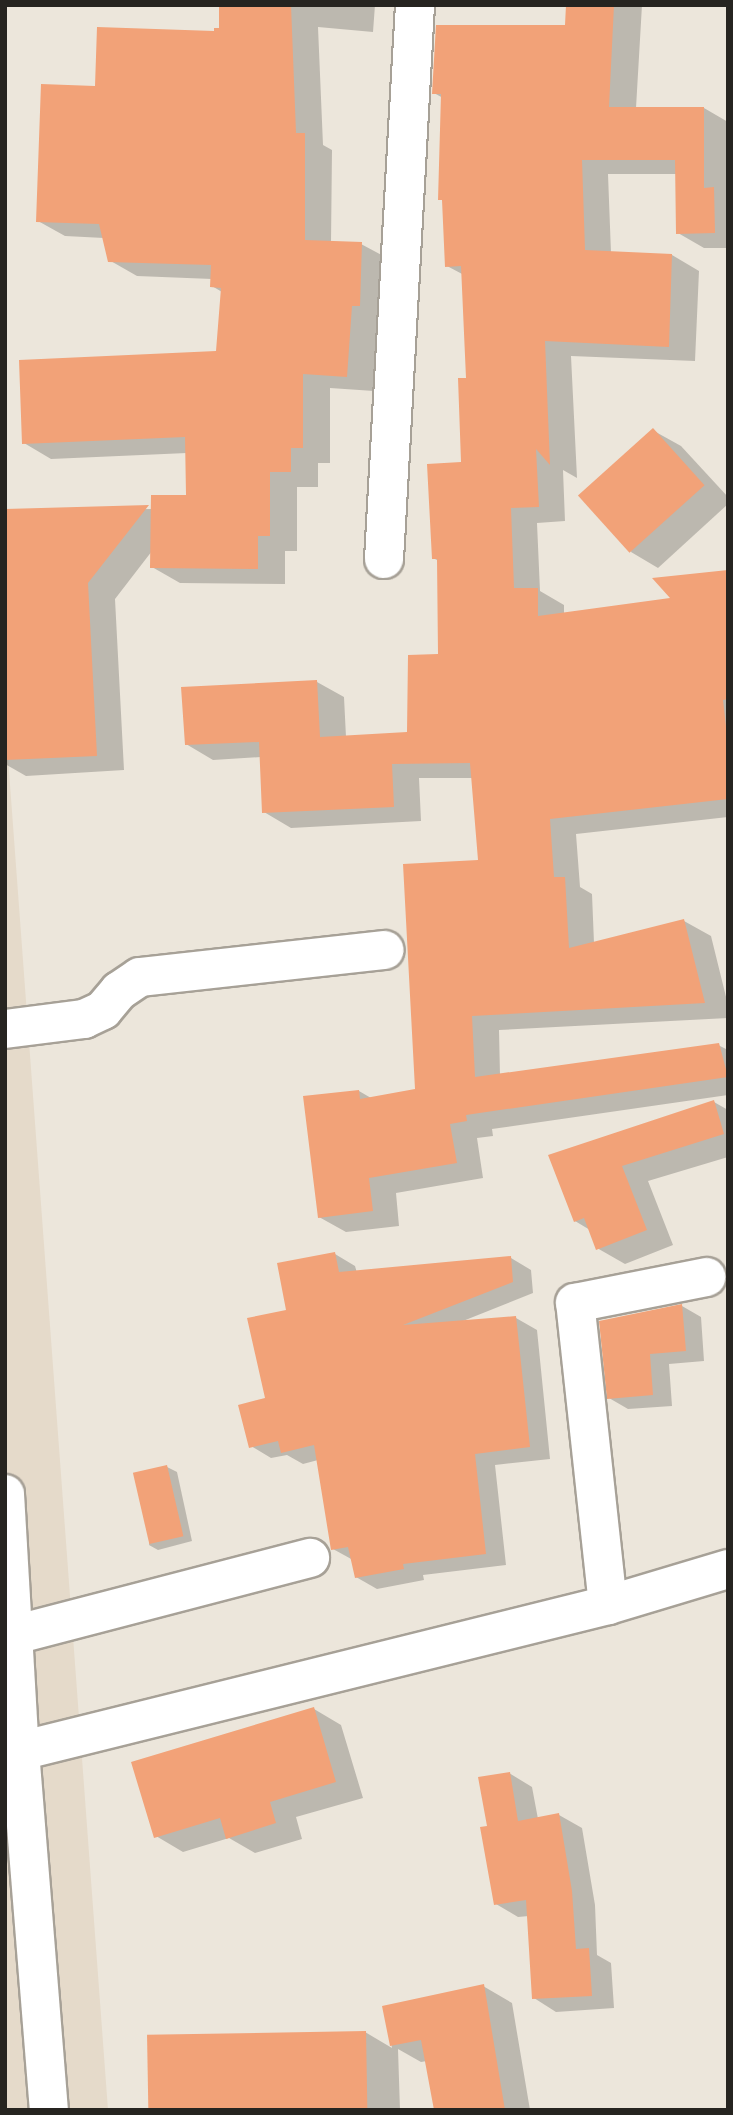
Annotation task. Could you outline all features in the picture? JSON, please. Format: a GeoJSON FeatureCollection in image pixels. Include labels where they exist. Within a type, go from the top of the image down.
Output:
{"type":"FeatureCollection","features":[{"type":"Feature","properties":{"kind":"street"},"geometry":{"type":"LineString","coordinates":[[384,559],[415,5]]}},
{"type":"Feature","properties":{"kind":"street"},"geometry":{"type":"LineString","coordinates":[[5,1029],[84,1019],[103,1010],[119,991],[139,977],[385,950]]}},
{"type":"Feature","properties":{"kind":"street"},"geometry":{"type":"LineString","coordinates":[[608,1605],[575,1303],[706,1277]]}},
{"type":"Feature","properties":{"kind":"street"},"geometry":{"type":"LineString","coordinates":[[5,1494],[20,1751],[49,2110]]}},
{"type":"Feature","properties":{"kind":"street"},"geometry":{"type":"LineString","coordinates":[[14,1635],[310,1558]]}},
{"type":"Feature","properties":{"kind":"street"},"geometry":{"type":"LineString","coordinates":[[20,1751],[608,1605],[728,1569]]}},
{"type":"Feature","properties":{"kind":"shaded area"},"geometry":{"type":"Polygon","coordinates":[[[5,717],[108,2110],[5,2110],[5,717]]]}},
{"type":"Feature","properties":{"kind":"building"},"geometry":{"type":"Polygon","coordinates":[[[219,5],[291,5],[296,133],[305,133],[305,240],[362,242],[360,306],[352,306],[347,377],[303,374],[303,448],[291,448],[291,472],[270,472],[270,536],[258,536],[258,569],[150,568],[151,495],[186,495],[185,437],[22,444],[19,360],[216,351],[221,288],[210,287],[211,265],[108,262],[99,224],[36,222],[41,84],[95,86],[97,27],[214,31],[214,28],[219,28],[219,5]]]}},
{"type":"Feature","properties":{"kind":"building"},"geometry":{"type":"Polygon","coordinates":[[[566,5],[614,5],[609,107],[704,107],[704,188],[714,187],[715,233],[676,234],[675,160],[582,160],[585,250],[672,254],[669,347],[545,341],[550,465],[536,449],[539,507],[511,508],[514,588],[538,588],[538,616],[670,598],[652,578],[728,570],[728,699],[723,700],[728,744],[728,799],[550,819],[554,877],[565,877],[569,948],[684,919],[705,1003],[472,1016],[475,1077],[719,1043],[728,1077],[466,1115],[467,1121],[450,1124],[457,1163],[369,1178],[373,1211],[318,1218],[303,1096],[359,1090],[360,1099],[415,1089],[403,864],[478,860],[470,763],[392,764],[394,807],[262,813],[259,742],[185,745],[181,687],[317,680],[320,737],[407,732],[408,655],[438,654],[437,559],[432,559],[427,464],[461,462],[458,378],[466,378],[461,266],[445,267],[442,200],[438,200],[441,94],[432,94],[436,25],[565,25],[566,5]]]}},
{"type":"Feature","properties":{"kind":"building"},"geometry":{"type":"Polygon","coordinates":[[[653,428],[705,485],[629,553],[578,496],[653,428]]]}},
{"type":"Feature","properties":{"kind":"building"},"geometry":{"type":"Polygon","coordinates":[[[149,505],[88,583],[97,756],[5,760],[5,509],[149,505]]]}},
{"type":"Feature","properties":{"kind":"building"},"geometry":{"type":"Polygon","coordinates":[[[714,1100],[724,1134],[622,1166],[647,1230],[596,1250],[584,1218],[574,1222],[548,1155],[714,1100]]]}},
{"type":"Feature","properties":{"kind":"building"},"geometry":{"type":"Polygon","coordinates":[[[335,1252],[339,1272],[511,1256],[513,1282],[403,1325],[516,1316],[530,1447],[475,1454],[486,1554],[403,1564],[404,1569],[355,1578],[348,1547],[331,1550],[314,1445],[281,1453],[278,1441],[249,1448],[238,1405],[265,1398],[247,1318],[286,1310],[277,1263],[335,1252]]]}},
{"type":"Feature","properties":{"kind":"building"},"geometry":{"type":"Polygon","coordinates":[[[682,1304],[686,1351],[650,1354],[653,1395],[607,1399],[599,1321],[682,1304]]]}},
{"type":"Feature","properties":{"kind":"building"},"geometry":{"type":"Polygon","coordinates":[[[167,1465],[183,1536],[149,1544],[133,1473],[167,1465]]]}},
{"type":"Feature","properties":{"kind":"building"},"geometry":{"type":"Polygon","coordinates":[[[314,1707],[336,1782],[270,1802],[276,1823],[226,1839],[220,1818],[154,1838],[131,1762],[314,1707]]]}},
{"type":"Feature","properties":{"kind":"building"},"geometry":{"type":"Polygon","coordinates":[[[510,1772],[518,1821],[559,1813],[572,1891],[576,1949],[589,1948],[592,1996],[532,1999],[526,1900],[494,1905],[480,1827],[487,1826],[478,1777],[510,1772]]]}},
{"type":"Feature","properties":{"kind":"building"},"geometry":{"type":"Polygon","coordinates":[[[484,1984],[505,2110],[434,2110],[421,2040],[390,2046],[382,2006],[484,1984]]]}},
{"type":"Feature","properties":{"kind":"building"},"geometry":{"type":"Polygon","coordinates":[[[366,2031],[367,2110],[148,2110],[147,2035],[366,2031]]]}}]}
